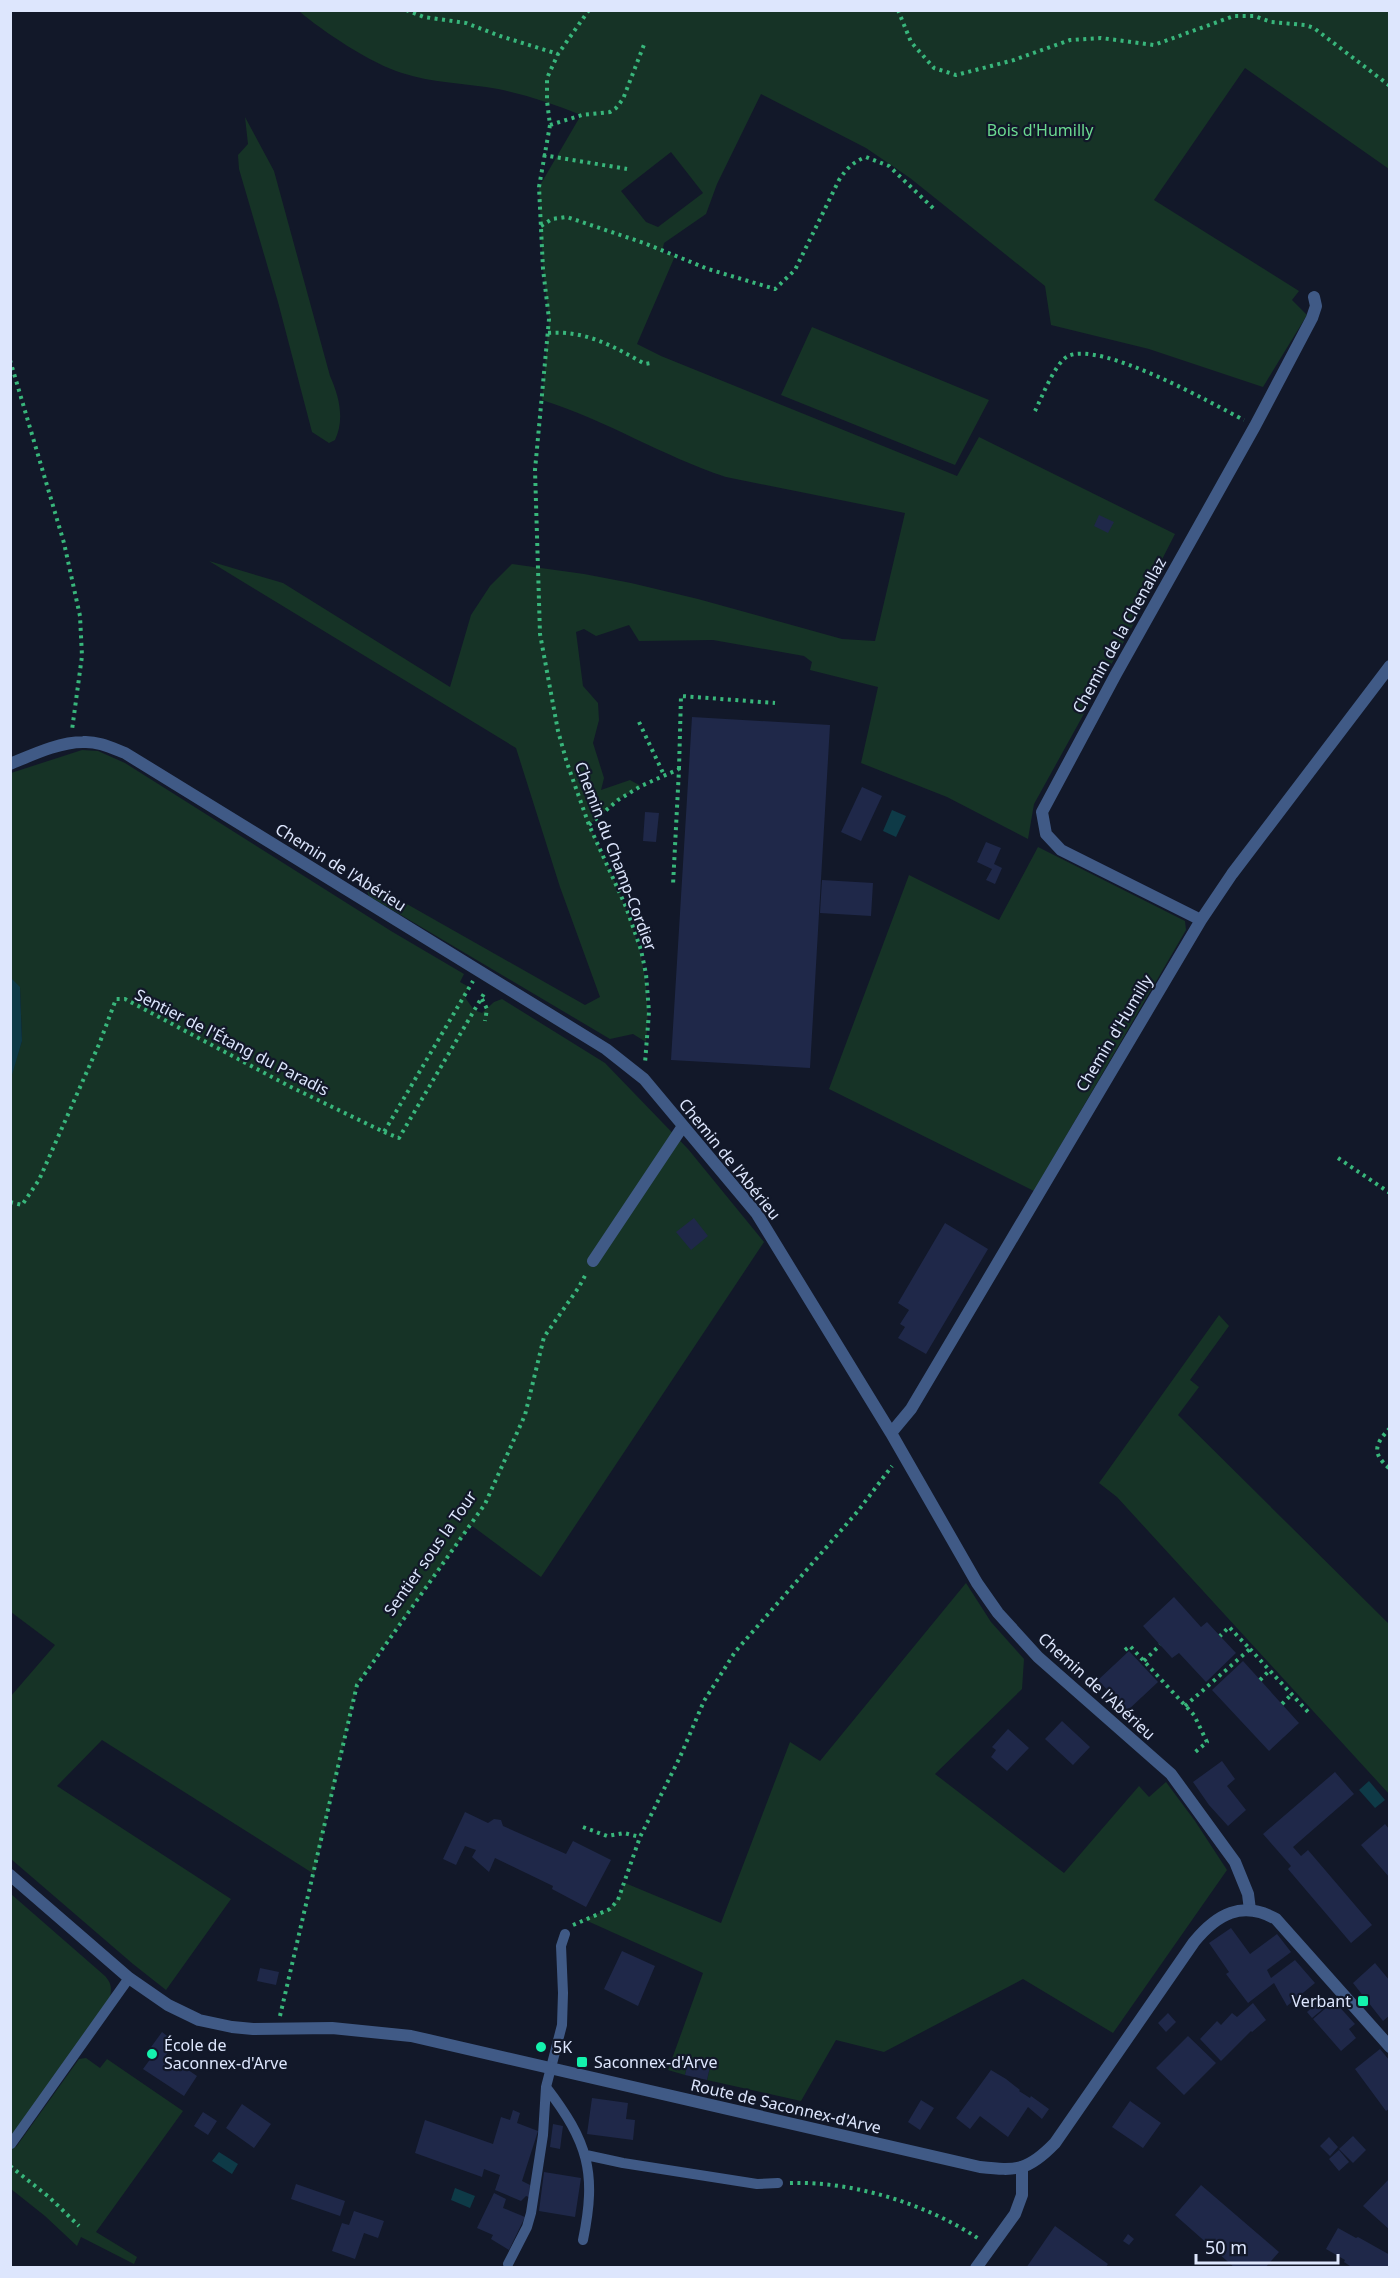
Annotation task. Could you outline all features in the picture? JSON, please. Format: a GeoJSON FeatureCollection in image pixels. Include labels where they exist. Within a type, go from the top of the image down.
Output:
{"type":"FeatureCollection","features":[{"type":"Feature","properties":{"kind":"street","name":"Chemin de la Chenallaz"},"geometry":{"type":"LineString","coordinates":[[1201,920],[1061,850],[1046,834],[1042,812],[1116,674],[1255,426],[1312,318],[1316,306],[1314,297]]}},
{"type":"Feature","properties":{"kind":"street","name":"Chemin d'Humilly"},"geometry":{"type":"LineString","coordinates":[[891,1433],[910,1409],[1201,920],[1264,830],[1389,666]]}},
{"type":"Feature","properties":{"kind":"street","name":"Chemin de l'Abérieu"},"geometry":{"type":"LineString","coordinates":[[10,764],[71,743],[92,742],[125,753],[606,1049],[645,1078],[757,1214],[891,1433],[977,1583],[998,1613],[1038,1657],[1172,1774],[1235,1862],[1248,1894],[1250,1910]]}},
{"type":"Feature","properties":{"kind":"street"},"geometry":{"type":"LineString","coordinates":[[593,1261],[683,1126]]}},
{"type":"Feature","properties":{"kind":"street","name":"Route de Saconnex-d'Arve"},"geometry":{"type":"LineString","coordinates":[[10,1875],[129,1978],[168,2005],[199,2020],[232,2027],[332,2028],[401,2034],[980,2167],[1011,2169],[1023,2167]]}},
{"type":"Feature","properties":{"kind":"street"},"geometry":{"type":"LineString","coordinates":[[976,2268],[1015,2214],[1020,2201],[1023,2167],[1033,2163],[1055,2143],[1202,1932],[1230,1912],[1250,1910],[1268,1914],[1284,1926],[1388,2041]]}},
{"type":"Feature","properties":{"kind":"lane"},"geometry":{"type":"LineString","coordinates":[[508,2264],[528,2226],[531,2213],[543,2135],[546,2087],[562,2025],[564,1994],[561,1946],[564,1934]]}},
{"type":"Feature","properties":{"kind":"lane"},"geometry":{"type":"LineString","coordinates":[[11,2144],[129,1978]]}},
{"type":"Feature","properties":{"kind":"lane"},"geometry":{"type":"LineString","coordinates":[[546,2087],[564,2111],[586,2155],[590,2172],[590,2190],[589,2212],[583,2240]]}},
{"type":"Feature","properties":{"kind":"lane"},"geometry":{"type":"LineString","coordinates":[[586,2155],[746,2182],[778,2183]]}},
{"type":"Feature","properties":{"kind":"path"},"geometry":{"type":"LineString","coordinates":[[406,10],[424,16],[466,23],[558,54]]}},
{"type":"Feature","properties":{"kind":"path","name":"Chemin du Champ-Cordier"},"geometry":{"type":"LineString","coordinates":[[589,10],[558,54],[548,78],[547,101],[550,125],[539,187],[548,333],[535,470],[540,634],[558,732],[589,825],[626,907],[643,958],[649,1012],[645,1078]]}},
{"type":"Feature","properties":{"kind":"path"},"geometry":{"type":"LineString","coordinates":[[898,10],[911,42],[934,68],[956,75],[1014,60],[1070,40],[1101,38],[1154,45],[1226,18],[1243,15],[1314,28],[1389,86]]}},
{"type":"Feature","properties":{"kind":"path"},"geometry":{"type":"LineString","coordinates":[[550,125],[582,115],[610,112],[616,108],[623,99],[645,42]]}},
{"type":"Feature","properties":{"kind":"path"},"geometry":{"type":"LineString","coordinates":[[543,155],[627,169]]}},
{"type":"Feature","properties":{"kind":"path"},"geometry":{"type":"LineString","coordinates":[[541,226],[552,219],[567,218],[644,243],[708,269],[775,289],[795,270],[839,180],[848,167],[856,161],[866,157],[889,166],[934,209]]}},
{"type":"Feature","properties":{"kind":"path"},"geometry":{"type":"LineString","coordinates":[[548,333],[579,333],[597,338],[645,364],[651,363]]}},
{"type":"Feature","properties":{"kind":"path"},"geometry":{"type":"LineString","coordinates":[[1035,411],[1059,364],[1067,357],[1090,353],[1138,368],[1255,426]]}},
{"type":"Feature","properties":{"kind":"path"},"geometry":{"type":"LineString","coordinates":[[10,360],[64,543],[80,616],[82,656],[71,743]]}},
{"type":"Feature","properties":{"kind":"path"},"geometry":{"type":"LineString","coordinates":[[673,885],[681,696],[775,703]]}},
{"type":"Feature","properties":{"kind":"path"},"geometry":{"type":"LineString","coordinates":[[639,722],[664,775]]}},
{"type":"Feature","properties":{"kind":"path"},"geometry":{"type":"LineString","coordinates":[[589,825],[618,800],[679,769]]}},
{"type":"Feature","properties":{"kind":"path"},"geometry":{"type":"LineString","coordinates":[[478,971],[384,1132],[399,1138],[482,998],[487,1009],[485,1021]]}},
{"type":"Feature","properties":{"kind":"path","name":"Sentier de l'Étang du Paradis"},"geometry":{"type":"LineString","coordinates":[[10,1202],[22,1205],[39,1180],[118,998],[125,999],[289,1086],[384,1132]]}},
{"type":"Feature","properties":{"kind":"path"},"geometry":{"type":"LineString","coordinates":[[1338,1158],[1389,1193]]}},
{"type":"Feature","properties":{"kind":"path","name":"Sentier sous la Tour"},"geometry":{"type":"LineString","coordinates":[[278,2029],[357,1685],[485,1504],[525,1415],[544,1337],[579,1287],[593,1261]]}},
{"type":"Feature","properties":{"kind":"path"},"geometry":{"type":"LineString","coordinates":[[1389,1428],[1380,1438],[1377,1450],[1381,1461],[1389,1469]]}},
{"type":"Feature","properties":{"kind":"path"},"geometry":{"type":"LineString","coordinates":[[564,1934],[571,1926],[610,1909],[618,1900],[640,1837],[680,1757],[704,1701],[722,1671],[735,1652],[858,1511],[894,1463]]}},
{"type":"Feature","properties":{"kind":"path"},"geometry":{"type":"LineString","coordinates":[[1220,1636],[1228,1627],[1308,1713]]}},
{"type":"Feature","properties":{"kind":"path"},"geometry":{"type":"LineString","coordinates":[[1144,1661],[1160,1645]]}},
{"type":"Feature","properties":{"kind":"path"},"geometry":{"type":"LineString","coordinates":[[1125,1650],[1130,1646],[1194,1715],[1207,1742],[1193,1754]]}},
{"type":"Feature","properties":{"kind":"path"},"geometry":{"type":"LineString","coordinates":[[1185,1706],[1250,1649]]}},
{"type":"Feature","properties":{"kind":"path"},"geometry":{"type":"LineString","coordinates":[[1260,1680],[1269,1671]]}},
{"type":"Feature","properties":{"kind":"path"},"geometry":{"type":"LineString","coordinates":[[1282,1704],[1291,1695]]}},
{"type":"Feature","properties":{"kind":"path"},"geometry":{"type":"LineString","coordinates":[[584,1827],[607,1836],[624,1833],[640,1837]]}},
{"type":"Feature","properties":{"kind":"path"},"geometry":{"type":"LineString","coordinates":[[10,2166],[50,2197],[79,2226]]}},
{"type":"Feature","properties":{"kind":"path"},"geometry":{"type":"LineString","coordinates":[[778,2183],[824,2184],[907,2203],[942,2216],[991,2247]]}},
{"type":"Feature","properties":{"kind":"green space","name":"Bois d'Humilly"},"geometry":{"type":"Polygon","coordinates":[[[299,11],[1389,11],[1389,169],[1245,68],[1154,200],[1299,291],[1292,300],[1307,315],[1263,387],[1149,349],[1051,325],[1045,286],[910,178],[866,148],[761,94],[717,184],[706,214],[664,243],[662,252],[675,256],[637,344],[661,356],[957,476],[979,437],[1175,534],[1153,577],[1158,580],[1034,804],[1028,839],[947,797],[861,763],[878,687],[810,670],[812,662],[804,656],[713,640],[639,641],[629,625],[596,636],[584,629],[576,632],[583,686],[598,703],[599,720],[593,743],[604,778],[601,790],[630,780],[641,786],[618,800],[589,825],[634,930],[641,955],[648,1011],[646,1042],[633,1034],[610,1039],[369,896],[361,878],[585,1005],[600,997],[560,887],[516,748],[209,561],[283,583],[450,687],[471,615],[490,586],[512,564],[631,583],[842,639],[875,641],[905,513],[726,477],[679,459],[566,408],[542,400],[549,319],[543,269],[539,187],[581,115],[509,91],[425,79],[390,69],[362,55],[299,11]],[[671,152],[621,191],[646,222],[658,227],[703,193],[671,152]]]}},
{"type":"Feature","properties":{"kind":"green space"},"geometry":{"type":"Polygon","coordinates":[[[245,117],[274,171],[336,391],[340,424],[335,440],[329,443],[312,432],[278,302],[239,169],[238,155],[248,144],[245,117]]]}},
{"type":"Feature","properties":{"kind":"green space"},"geometry":{"type":"Polygon","coordinates":[[[812,327],[989,400],[955,465],[781,395],[812,327]]]}},
{"type":"Feature","properties":{"kind":"green space"},"geometry":{"type":"Polygon","coordinates":[[[82,750],[98,751],[125,763],[391,931],[464,974],[460,982],[469,987],[464,996],[474,1010],[482,1013],[494,1002],[502,999],[605,1063],[688,1149],[764,1242],[541,1577],[471,1525],[368,1668],[357,1685],[314,1874],[102,1740],[57,1786],[231,1899],[166,1990],[11,1859],[11,1696],[55,1645],[11,1612],[10,1078],[22,1041],[20,988],[10,978],[11,773],[82,750]]]}},
{"type":"Feature","properties":{"kind":"green space"},"geometry":{"type":"Polygon","coordinates":[[[1038,847],[1185,921],[1186,930],[1034,1191],[829,1089],[909,875],[999,920],[1038,847]]]}},
{"type":"Feature","properties":{"kind":"green space"},"geometry":{"type":"Polygon","coordinates":[[[1219,1315],[1229,1326],[1190,1380],[1199,1387],[1178,1415],[1389,1624],[1389,1794],[1117,1497],[1099,1483],[1219,1315]]]}},
{"type":"Feature","properties":{"kind":"green space"},"geometry":{"type":"Polygon","coordinates":[[[966,1583],[991,1622],[1024,1659],[1022,1689],[935,1774],[1064,1873],[1139,1786],[1149,1797],[1166,1782],[1227,1870],[1113,2033],[1023,1979],[884,2052],[836,2040],[801,2101],[707,2080],[710,2067],[688,2062],[685,2075],[668,2070],[703,1973],[583,1919],[599,1914],[610,1907],[618,1898],[625,1883],[721,1923],[790,1742],[820,1761],[966,1583]]]}},
{"type":"Feature","properties":{"kind":"green space"},"geometry":{"type":"Polygon","coordinates":[[[11,1894],[105,1976],[110,1983],[111,1990],[110,1997],[11,2137],[11,1894]]]}},
{"type":"Feature","properties":{"kind":"green space"},"geometry":{"type":"Polygon","coordinates":[[[86,2058],[100,2068],[107,2059],[183,2111],[96,2232],[137,2257],[134,2264],[81,2237],[77,2246],[11,2189],[10,2144],[16,2147],[79,2059],[86,2058]]]}},
{"type":"Feature","properties":{"kind":"water"},"geometry":{"type":"Polygon","coordinates":[[[892,810],[906,816],[896,837],[883,831],[892,810]]]}},
{"type":"Feature","properties":{"kind":"water"},"geometry":{"type":"Polygon","coordinates":[[[11,978],[20,987],[22,1041],[11,1078],[11,978]]]}},
{"type":"Feature","properties":{"kind":"water"},"geometry":{"type":"Polygon","coordinates":[[[1369,1781],[1385,1800],[1375,1808],[1359,1790],[1369,1781]]]}},
{"type":"Feature","properties":{"kind":"water"},"geometry":{"type":"Polygon","coordinates":[[[219,2152],[238,2164],[232,2174],[212,2161],[219,2152]]]}},
{"type":"Feature","properties":{"kind":"water"},"geometry":{"type":"Polygon","coordinates":[[[455,2188],[475,2196],[470,2208],[451,2200],[455,2188]]]}},
{"type":"Feature","properties":{"kind":"building"},"geometry":{"type":"Polygon","coordinates":[[[1099,515],[1114,522],[1108,533],[1094,526],[1099,515]]]}},
{"type":"Feature","properties":{"kind":"building"},"geometry":{"type":"Polygon","coordinates":[[[692,717],[830,725],[810,1068],[671,1060],[692,717]]]}},
{"type":"Feature","properties":{"kind":"building"},"geometry":{"type":"Polygon","coordinates":[[[862,787],[882,796],[861,841],[841,832],[862,787]]]}},
{"type":"Feature","properties":{"kind":"building"},"geometry":{"type":"Polygon","coordinates":[[[645,812],[659,813],[656,842],[643,841],[645,812]]]}},
{"type":"Feature","properties":{"kind":"building"},"geometry":{"type":"Polygon","coordinates":[[[986,842],[1001,848],[994,864],[1002,868],[995,884],[986,880],[992,869],[977,862],[986,842]]]}},
{"type":"Feature","properties":{"kind":"building"},"geometry":{"type":"Polygon","coordinates":[[[822,880],[873,883],[871,916],[820,913],[822,880]]]}},
{"type":"Feature","properties":{"kind":"building"},"geometry":{"type":"Polygon","coordinates":[[[694,1218],[708,1236],[691,1250],[676,1232],[694,1218]]]}},
{"type":"Feature","properties":{"kind":"building"},"geometry":{"type":"Polygon","coordinates":[[[945,1223],[988,1249],[926,1354],[898,1338],[905,1327],[900,1324],[909,1310],[898,1303],[945,1223]]]}},
{"type":"Feature","properties":{"kind":"building"},"geometry":{"type":"Polygon","coordinates":[[[1174,1597],[1201,1627],[1207,1622],[1236,1653],[1206,1682],[1179,1653],[1172,1658],[1143,1626],[1174,1597]]]}},
{"type":"Feature","properties":{"kind":"building"},"geometry":{"type":"Polygon","coordinates":[[[1129,1651],[1158,1682],[1127,1711],[1098,1680],[1129,1651]]]}},
{"type":"Feature","properties":{"kind":"building"},"geometry":{"type":"Polygon","coordinates":[[[1243,1661],[1299,1723],[1269,1751],[1212,1690],[1243,1661]]]}},
{"type":"Feature","properties":{"kind":"building"},"geometry":{"type":"Polygon","coordinates":[[[1062,1721],[1090,1747],[1073,1765],[1045,1739],[1062,1721]]]}},
{"type":"Feature","properties":{"kind":"building"},"geometry":{"type":"Polygon","coordinates":[[[1008,1729],[1029,1748],[1007,1771],[991,1757],[996,1750],[992,1747],[1008,1729]]]}},
{"type":"Feature","properties":{"kind":"building"},"geometry":{"type":"Polygon","coordinates":[[[1222,1761],[1235,1779],[1227,1786],[1246,1810],[1228,1826],[1193,1782],[1222,1761]]]}},
{"type":"Feature","properties":{"kind":"building"},"geometry":{"type":"Polygon","coordinates":[[[1335,1772],[1354,1794],[1293,1847],[1301,1856],[1308,1850],[1372,1925],[1351,1943],[1288,1869],[1291,1866],[1263,1834],[1335,1772]]]}},
{"type":"Feature","properties":{"kind":"building"},"geometry":{"type":"Polygon","coordinates":[[[465,1812],[488,1823],[494,1819],[501,1820],[503,1826],[566,1854],[573,1841],[611,1860],[586,1907],[552,1889],[553,1886],[495,1858],[489,1872],[472,1857],[476,1850],[465,1846],[456,1865],[443,1859],[465,1812]]]}},
{"type":"Feature","properties":{"kind":"building"},"geometry":{"type":"Polygon","coordinates":[[[1385,1824],[1390,1830],[1390,1878],[1361,1845],[1385,1824]]]}},
{"type":"Feature","properties":{"kind":"building"},"geometry":{"type":"Polygon","coordinates":[[[1231,1928],[1250,1954],[1277,1934],[1291,1952],[1267,1970],[1271,1978],[1295,1960],[1315,1983],[1287,2006],[1274,1983],[1248,2003],[1226,1974],[1229,1972],[1209,1943],[1231,1928]]]}},
{"type":"Feature","properties":{"kind":"building"},"geometry":{"type":"Polygon","coordinates":[[[622,1951],[655,1966],[638,2006],[604,1989],[622,1951]]]}},
{"type":"Feature","properties":{"kind":"building"},"geometry":{"type":"Polygon","coordinates":[[[1375,1963],[1390,1981],[1390,2015],[1383,2021],[1353,1983],[1375,1963]]]}},
{"type":"Feature","properties":{"kind":"building"},"geometry":{"type":"Polygon","coordinates":[[[260,1968],[279,1972],[276,1985],[257,1981],[260,1968]]]}},
{"type":"Feature","properties":{"kind":"building"},"geometry":{"type":"Polygon","coordinates":[[[1334,2001],[1355,2024],[1349,2029],[1356,2038],[1341,2051],[1313,2019],[1334,2001]]]}},
{"type":"Feature","properties":{"kind":"building"},"geometry":{"type":"Polygon","coordinates":[[[1318,2002],[1324,2008],[1312,2018],[1307,2012],[1318,2002]]]}},
{"type":"Feature","properties":{"kind":"building"},"geometry":{"type":"Polygon","coordinates":[[[1253,2003],[1266,2020],[1251,2031],[1221,2061],[1200,2039],[1217,2021],[1221,2025],[1232,2013],[1237,2017],[1253,2003]]]}},
{"type":"Feature","properties":{"kind":"building"},"geometry":{"type":"Polygon","coordinates":[[[1168,2013],[1176,2022],[1166,2032],[1158,2023],[1168,2013]]]}},
{"type":"Feature","properties":{"kind":"building"},"geometry":{"type":"Polygon","coordinates":[[[162,2032],[175,2042],[166,2055],[197,2076],[184,2096],[143,2069],[151,2058],[146,2054],[162,2032]]]}},
{"type":"Feature","properties":{"kind":"building"},"geometry":{"type":"Polygon","coordinates":[[[1188,2036],[1216,2063],[1184,2095],[1156,2068],[1188,2036]]]}},
{"type":"Feature","properties":{"kind":"building"},"geometry":{"type":"Polygon","coordinates":[[[1380,2049],[1390,2061],[1390,2108],[1386,2111],[1355,2069],[1380,2049]]]}},
{"type":"Feature","properties":{"kind":"building"},"geometry":{"type":"Polygon","coordinates":[[[688,2062],[710,2067],[707,2080],[685,2075],[688,2062]]]}},
{"type":"Feature","properties":{"kind":"building"},"geometry":{"type":"Polygon","coordinates":[[[991,2070],[1006,2079],[1019,2091],[1030,2098],[1031,2096],[1049,2109],[1042,2119],[1028,2107],[1008,2137],[980,2116],[970,2129],[956,2118],[991,2070]]]}},
{"type":"Feature","properties":{"kind":"building"},"geometry":{"type":"Polygon","coordinates":[[[592,2098],[628,2103],[626,2119],[635,2120],[633,2140],[587,2134],[592,2098]]]}},
{"type":"Feature","properties":{"kind":"building"},"geometry":{"type":"Polygon","coordinates":[[[921,2100],[934,2108],[920,2130],[908,2122],[921,2100]]]}},
{"type":"Feature","properties":{"kind":"building"},"geometry":{"type":"Polygon","coordinates":[[[1130,2101],[1161,2123],[1143,2148],[1112,2127],[1130,2101]]]}},
{"type":"Feature","properties":{"kind":"building"},"geometry":{"type":"Polygon","coordinates":[[[242,2104],[271,2124],[254,2148],[226,2128],[242,2104]]]}},
{"type":"Feature","properties":{"kind":"building"},"geometry":{"type":"Polygon","coordinates":[[[513,2110],[520,2113],[517,2123],[538,2131],[522,2181],[530,2185],[529,2197],[526,2196],[521,2201],[495,2190],[500,2175],[484,2169],[482,2177],[415,2153],[425,2120],[493,2144],[501,2117],[510,2120],[513,2110]]]}},
{"type":"Feature","properties":{"kind":"building"},"geometry":{"type":"Polygon","coordinates":[[[203,2112],[217,2121],[208,2135],[194,2126],[203,2112]]]}},
{"type":"Feature","properties":{"kind":"building"},"geometry":{"type":"Polygon","coordinates":[[[553,2124],[563,2126],[560,2149],[550,2147],[553,2124]]]}},
{"type":"Feature","properties":{"kind":"building"},"geometry":{"type":"Polygon","coordinates":[[[1353,2136],[1366,2150],[1353,2163],[1339,2149],[1353,2136]]]}},
{"type":"Feature","properties":{"kind":"building"},"geometry":{"type":"Polygon","coordinates":[[[1329,2137],[1338,2147],[1330,2156],[1320,2146],[1329,2137]]]}},
{"type":"Feature","properties":{"kind":"building"},"geometry":{"type":"Polygon","coordinates":[[[1339,2150],[1349,2162],[1339,2171],[1329,2159],[1339,2150]]]}},
{"type":"Feature","properties":{"kind":"building"},"geometry":{"type":"Polygon","coordinates":[[[544,2172],[581,2178],[575,2217],[539,2211],[544,2172]]]}},
{"type":"Feature","properties":{"kind":"building"},"geometry":{"type":"Polygon","coordinates":[[[1390,2178],[1390,2230],[1363,2206],[1390,2178]]]}},
{"type":"Feature","properties":{"kind":"building"},"geometry":{"type":"Polygon","coordinates":[[[296,2184],[345,2201],[340,2216],[291,2199],[296,2184]]]}},
{"type":"Feature","properties":{"kind":"building"},"geometry":{"type":"Polygon","coordinates":[[[1201,2185],[1279,2252],[1265,2268],[1235,2268],[1175,2215],[1201,2185]]]}},
{"type":"Feature","properties":{"kind":"building"},"geometry":{"type":"Polygon","coordinates":[[[494,2193],[506,2199],[503,2208],[525,2217],[509,2250],[491,2239],[493,2235],[477,2228],[494,2193]]]}},
{"type":"Feature","properties":{"kind":"building"},"geometry":{"type":"Polygon","coordinates":[[[354,2211],[384,2221],[378,2238],[364,2233],[355,2259],[332,2251],[342,2223],[349,2225],[354,2211]]]}},
{"type":"Feature","properties":{"kind":"building"},"geometry":{"type":"Polygon","coordinates":[[[1055,2226],[1108,2264],[1105,2268],[1026,2268],[1055,2226]]]}},
{"type":"Feature","properties":{"kind":"building"},"geometry":{"type":"Polygon","coordinates":[[[1338,2228],[1390,2255],[1390,2268],[1353,2268],[1344,2262],[1345,2260],[1326,2249],[1338,2228]]]}},
{"type":"Feature","properties":{"kind":"building"},"geometry":{"type":"Polygon","coordinates":[[[1128,2234],[1134,2239],[1129,2245],[1123,2241],[1128,2234]]]}},
{"type":"Feature","properties":{"kind":"place","name":"Verbant"},"geometry":{"type":"Point","coordinates":[1363,2001]}},
{"type":"Feature","properties":{"kind":"place","name":"5K"},"geometry":{"type":"Point","coordinates":[541,2047]}},
{"type":"Feature","properties":{"kind":"place","name":"École de Saconnex-d'Arve"},"geometry":{"type":"Point","coordinates":[152,2054]}},
{"type":"Feature","properties":{"kind":"place","name":"Saconnex-d'Arve"},"geometry":{"type":"Point","coordinates":[582,2062]}}]}
